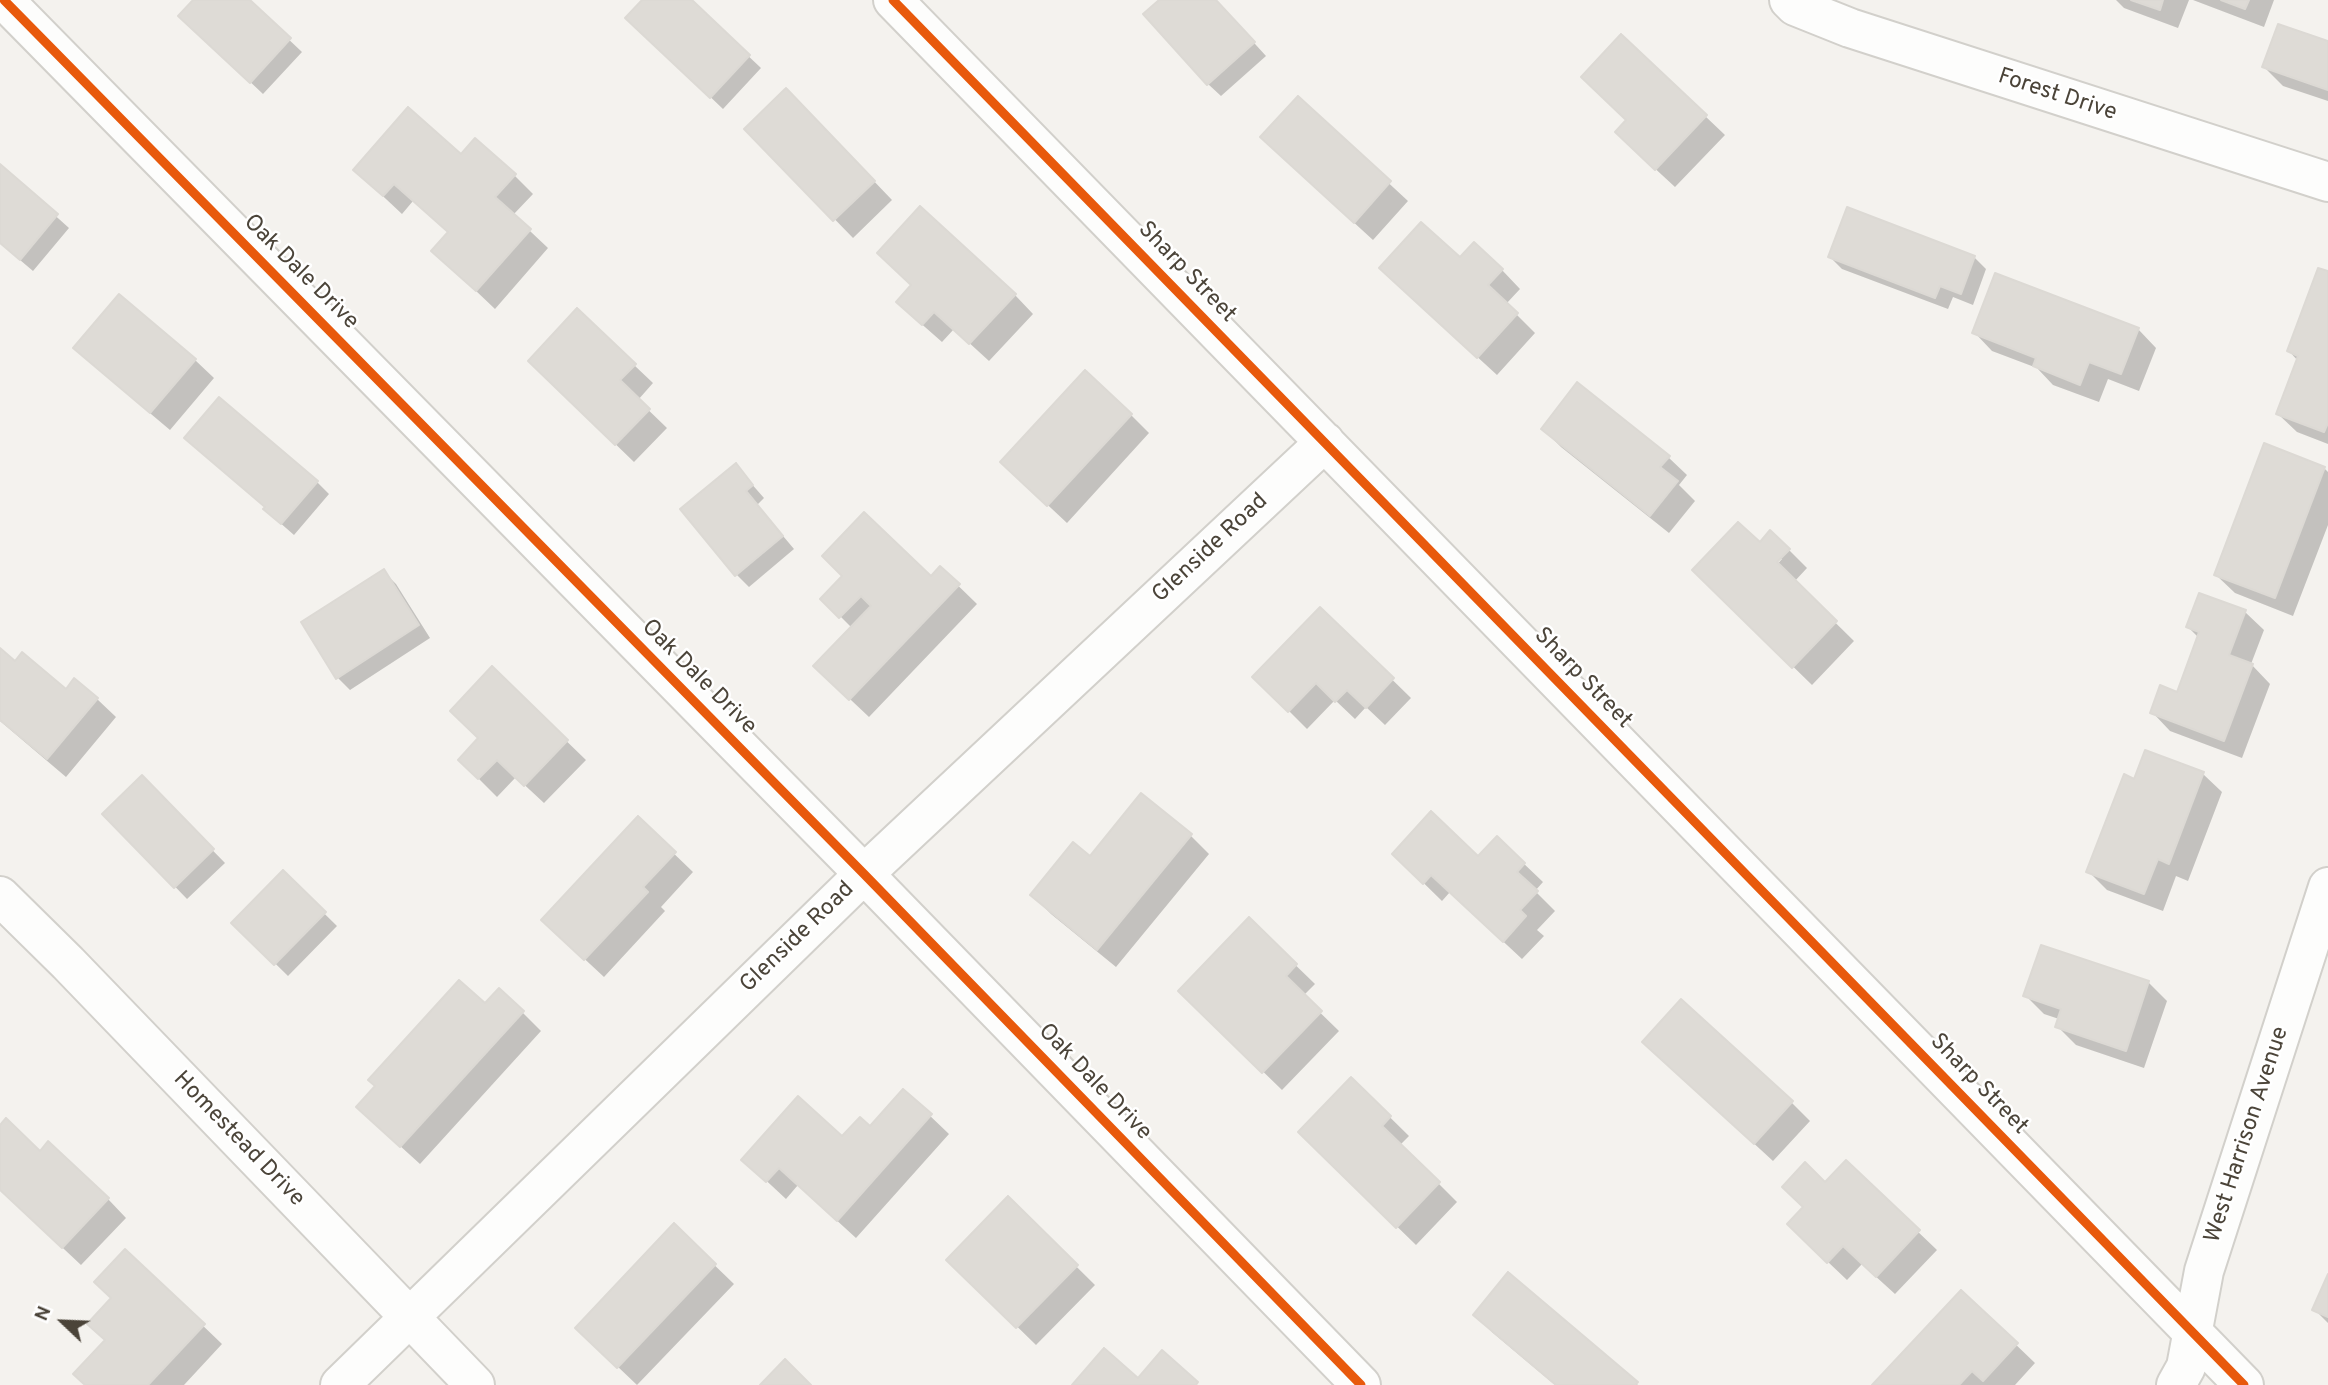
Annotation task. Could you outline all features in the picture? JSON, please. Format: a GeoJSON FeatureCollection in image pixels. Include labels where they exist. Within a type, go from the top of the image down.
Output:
{"type":"FeatureCollection","features":[{"type":"Feature","properties":{"kind":"street","name":"Oak Dale Drive"},"geometry":{"type":"LineString","coordinates":[[4,0],[864,874],[1361,1385]]}},
{"type":"Feature","properties":{"kind":"street","name":"Sharp Street"},"geometry":{"type":"LineString","coordinates":[[893,0],[2244,1385]]}},
{"type":"Feature","properties":{"kind":"street","name":"Forest Drive"},"geometry":{"type":"LineString","coordinates":[[1790,0],[1795,6],[1850,28],[2328,182]]}},
{"type":"Feature","properties":{"kind":"street","name":"Glenside Road"},"geometry":{"type":"LineString","coordinates":[[340,1385],[864,874],[1325,442]]}},
{"type":"Feature","properties":{"kind":"street","name":"West Harrison Avenue"},"geometry":{"type":"LineString","coordinates":[[2176,1385],[2186,1367],[2204,1271],[2328,887]]}},
{"type":"Feature","properties":{"kind":"street","name":"Homestead Drive"},"geometry":{"type":"LineString","coordinates":[[0,896],[78,973],[475,1385]]}},
{"type":"Feature","properties":{"kind":"building"},"geometry":{"type":"Polygon","coordinates":[[[193,0],[250,0],[291,38],[250,83],[178,16],[193,0]]]}},
{"type":"Feature","properties":{"kind":"building"},"geometry":{"type":"Polygon","coordinates":[[[642,0],[692,0],[750,55],[710,98],[625,18],[642,0]]]}},
{"type":"Feature","properties":{"kind":"building"},"geometry":{"type":"Polygon","coordinates":[[[1159,0],[1216,0],[1255,42],[1207,85],[1143,14],[1159,0]]]}},
{"type":"Feature","properties":{"kind":"building"},"geometry":{"type":"Polygon","coordinates":[[[2131,0],[2163,0],[2160,10],[2131,0]]]}},
{"type":"Feature","properties":{"kind":"building"},"geometry":{"type":"Polygon","coordinates":[[[2221,0],[2249,0],[2245,9],[2221,0]]]}},
{"type":"Feature","properties":{"kind":"building"},"geometry":{"type":"Polygon","coordinates":[[[2278,24],[2328,41],[2328,90],[2262,67],[2278,24]]]}},
{"type":"Feature","properties":{"kind":"building"},"geometry":{"type":"Polygon","coordinates":[[[1621,34],[1707,115],[1655,170],[1615,132],[1626,120],[1581,77],[1621,34]]]}},
{"type":"Feature","properties":{"kind":"building"},"geometry":{"type":"Polygon","coordinates":[[[786,88],[875,181],[833,221],[744,129],[786,88]]]}},
{"type":"Feature","properties":{"kind":"building"},"geometry":{"type":"Polygon","coordinates":[[[1298,96],[1391,181],[1354,223],[1260,137],[1298,96]]]}},
{"type":"Feature","properties":{"kind":"building"},"geometry":{"type":"Polygon","coordinates":[[[408,107],[461,154],[475,138],[516,174],[495,197],[531,229],[476,291],[431,251],[448,232],[394,184],[383,196],[353,170],[408,107]]]}},
{"type":"Feature","properties":{"kind":"building"},"geometry":{"type":"Polygon","coordinates":[[[0,164],[58,214],[20,260],[0,243],[0,164]]]}},
{"type":"Feature","properties":{"kind":"building"},"geometry":{"type":"Polygon","coordinates":[[[920,206],[1016,294],[969,344],[934,312],[922,325],[896,302],[911,285],[877,253],[920,206]]]}},
{"type":"Feature","properties":{"kind":"building"},"geometry":{"type":"Polygon","coordinates":[[[1847,207],[1975,256],[1961,294],[1940,286],[1935,298],[1828,257],[1847,207]]]}},
{"type":"Feature","properties":{"kind":"building"},"geometry":{"type":"Polygon","coordinates":[[[1421,222],[1460,257],[1474,242],[1503,269],[1488,285],[1518,313],[1477,358],[1379,268],[1421,222]]]}},
{"type":"Feature","properties":{"kind":"building"},"geometry":{"type":"Polygon","coordinates":[[[2318,268],[2328,271],[2328,423],[2324,432],[2276,414],[2298,356],[2287,351],[2318,268]]]}},
{"type":"Feature","properties":{"kind":"building"},"geometry":{"type":"Polygon","coordinates":[[[1995,273],[2139,328],[2121,374],[2089,362],[2080,385],[2033,366],[2036,358],[1972,333],[1995,273]]]}},
{"type":"Feature","properties":{"kind":"building"},"geometry":{"type":"Polygon","coordinates":[[[119,294],[196,359],[150,413],[73,348],[119,294]]]}},
{"type":"Feature","properties":{"kind":"building"},"geometry":{"type":"Polygon","coordinates":[[[577,308],[636,364],[620,380],[650,409],[615,445],[528,361],[577,308]]]}},
{"type":"Feature","properties":{"kind":"building"},"geometry":{"type":"Polygon","coordinates":[[[1085,370],[1132,414],[1047,506],[1000,462],[1085,370]]]}},
{"type":"Feature","properties":{"kind":"building"},"geometry":{"type":"Polygon","coordinates":[[[1577,382],[1670,456],[1660,467],[1678,481],[1650,516],[1541,429],[1577,382]]]}},
{"type":"Feature","properties":{"kind":"building"},"geometry":{"type":"Polygon","coordinates":[[[219,397],[318,481],[281,524],[263,509],[265,507],[184,438],[219,397]]]}},
{"type":"Feature","properties":{"kind":"building"},"geometry":{"type":"Polygon","coordinates":[[[2264,443],[2325,467],[2275,598],[2214,575],[2264,443]]]}},
{"type":"Feature","properties":{"kind":"building"},"geometry":{"type":"Polygon","coordinates":[[[736,463],[753,485],[746,491],[783,536],[735,576],[680,509],[736,463]]]}},
{"type":"Feature","properties":{"kind":"building"},"geometry":{"type":"Polygon","coordinates":[[[864,512],[931,576],[940,566],[960,584],[849,700],[813,666],[871,606],[861,596],[839,618],[820,599],[842,576],[822,556],[864,512]]]}},
{"type":"Feature","properties":{"kind":"building"},"geometry":{"type":"Polygon","coordinates":[[[1738,522],[1760,542],[1770,530],[1790,549],[1777,562],[1837,621],[1792,668],[1692,570],[1738,522]]]}},
{"type":"Feature","properties":{"kind":"building"},"geometry":{"type":"Polygon","coordinates":[[[384,569],[419,625],[336,679],[301,622],[384,569]]]}},
{"type":"Feature","properties":{"kind":"building"},"geometry":{"type":"Polygon","coordinates":[[[2199,593],[2246,610],[2229,655],[2253,664],[2224,741],[2150,713],[2160,685],[2177,692],[2199,632],[2186,627],[2199,593]]]}},
{"type":"Feature","properties":{"kind":"building"},"geometry":{"type":"Polygon","coordinates":[[[1320,607],[1394,678],[1366,708],[1347,690],[1335,702],[1316,683],[1288,712],[1252,677],[1320,607]]]}},
{"type":"Feature","properties":{"kind":"building"},"geometry":{"type":"Polygon","coordinates":[[[0,648],[15,661],[22,652],[66,689],[74,678],[98,698],[47,759],[0,720],[0,648]]]}},
{"type":"Feature","properties":{"kind":"building"},"geometry":{"type":"Polygon","coordinates":[[[492,666],[568,740],[524,786],[497,760],[478,779],[458,760],[478,738],[450,711],[492,666]]]}},
{"type":"Feature","properties":{"kind":"building"},"geometry":{"type":"Polygon","coordinates":[[[2145,750],[2204,772],[2169,864],[2158,859],[2144,894],[2086,872],[2124,774],[2134,779],[2145,750]]]}},
{"type":"Feature","properties":{"kind":"building"},"geometry":{"type":"Polygon","coordinates":[[[142,775],[214,849],[174,888],[102,814],[142,775]]]}},
{"type":"Feature","properties":{"kind":"building"},"geometry":{"type":"Polygon","coordinates":[[[1141,793],[1192,834],[1097,950],[1030,895],[1073,842],[1090,856],[1141,793]]]}},
{"type":"Feature","properties":{"kind":"building"},"geometry":{"type":"Polygon","coordinates":[[[1431,811],[1478,856],[1497,836],[1525,863],[1517,872],[1538,891],[1520,910],[1526,916],[1503,942],[1431,875],[1423,884],[1392,854],[1431,811]]]}},
{"type":"Feature","properties":{"kind":"building"},"geometry":{"type":"Polygon","coordinates":[[[638,816],[676,852],[643,887],[648,892],[584,960],[541,920],[638,816]]]}},
{"type":"Feature","properties":{"kind":"building"},"geometry":{"type":"Polygon","coordinates":[[[283,870],[326,912],[274,965],[231,923],[283,870]]]}},
{"type":"Feature","properties":{"kind":"building"},"geometry":{"type":"Polygon","coordinates":[[[1249,917],[1297,964],[1286,976],[1322,1011],[1262,1073],[1178,991],[1249,917]]]}},
{"type":"Feature","properties":{"kind":"building"},"geometry":{"type":"Polygon","coordinates":[[[2041,945],[2149,981],[2126,1051],[2055,1027],[2061,1009],[2023,996],[2041,945]]]}},
{"type":"Feature","properties":{"kind":"building"},"geometry":{"type":"Polygon","coordinates":[[[459,980],[485,1003],[499,988],[524,1011],[400,1147],[356,1107],[375,1086],[368,1080],[459,980]]]}},
{"type":"Feature","properties":{"kind":"building"},"geometry":{"type":"Polygon","coordinates":[[[1681,999],[1793,1101],[1754,1144],[1642,1042],[1681,999]]]}},
{"type":"Feature","properties":{"kind":"building"},"geometry":{"type":"Polygon","coordinates":[[[1351,1077],[1391,1116],[1382,1126],[1440,1182],[1396,1228],[1298,1132],[1351,1077]]]}},
{"type":"Feature","properties":{"kind":"building"},"geometry":{"type":"Polygon","coordinates":[[[903,1089],[932,1114],[837,1221],[779,1168],[766,1182],[741,1160],[798,1096],[842,1136],[860,1117],[870,1126],[903,1089]]]}},
{"type":"Feature","properties":{"kind":"building"},"geometry":{"type":"Polygon","coordinates":[[[6,1118],[40,1151],[48,1141],[109,1198],[62,1248],[0,1190],[0,1125],[6,1118]]]}},
{"type":"Feature","properties":{"kind":"building"},"geometry":{"type":"Polygon","coordinates":[[[1846,1160],[1920,1230],[1876,1277],[1843,1246],[1827,1263],[1787,1224],[1803,1207],[1782,1187],[1805,1162],[1825,1182],[1846,1160]]]}},
{"type":"Feature","properties":{"kind":"building"},"geometry":{"type":"Polygon","coordinates":[[[1008,1196],[1078,1265],[1016,1328],[946,1260],[1008,1196]]]}},
{"type":"Feature","properties":{"kind":"building"},"geometry":{"type":"Polygon","coordinates":[[[674,1223],[716,1264],[617,1368],[575,1328],[674,1223]]]}},
{"type":"Feature","properties":{"kind":"building"},"geometry":{"type":"Polygon","coordinates":[[[125,1249],[205,1324],[148,1385],[85,1385],[73,1374],[105,1340],[87,1324],[111,1298],[94,1282],[125,1249]]]}},
{"type":"Feature","properties":{"kind":"building"},"geometry":{"type":"Polygon","coordinates":[[[1508,1272],[1638,1382],[1635,1385],[1556,1385],[1473,1315],[1508,1272]]]}},
{"type":"Feature","properties":{"kind":"building"},"geometry":{"type":"Polygon","coordinates":[[[2328,1274],[2328,1317],[2312,1310],[2328,1274]]]}},
{"type":"Feature","properties":{"kind":"building"},"geometry":{"type":"Polygon","coordinates":[[[1961,1290],[2018,1343],[1983,1381],[1972,1371],[1959,1385],[1872,1385],[1961,1290]]]}},
{"type":"Feature","properties":{"kind":"building"},"geometry":{"type":"Polygon","coordinates":[[[1104,1348],[1138,1378],[1162,1350],[1198,1382],[1196,1385],[1072,1385],[1104,1348]]]}},
{"type":"Feature","properties":{"kind":"building"},"geometry":{"type":"Polygon","coordinates":[[[785,1359],[811,1385],[760,1385],[785,1359]]]}},
{"type":"Feature","properties":{"kind":"cycle path"},"geometry":{"type":"LineString","coordinates":[[4,0],[864,874],[1361,1385]]}},
{"type":"Feature","properties":{"kind":"cycle path"},"geometry":{"type":"LineString","coordinates":[[893,0],[2244,1385]]}}]}
